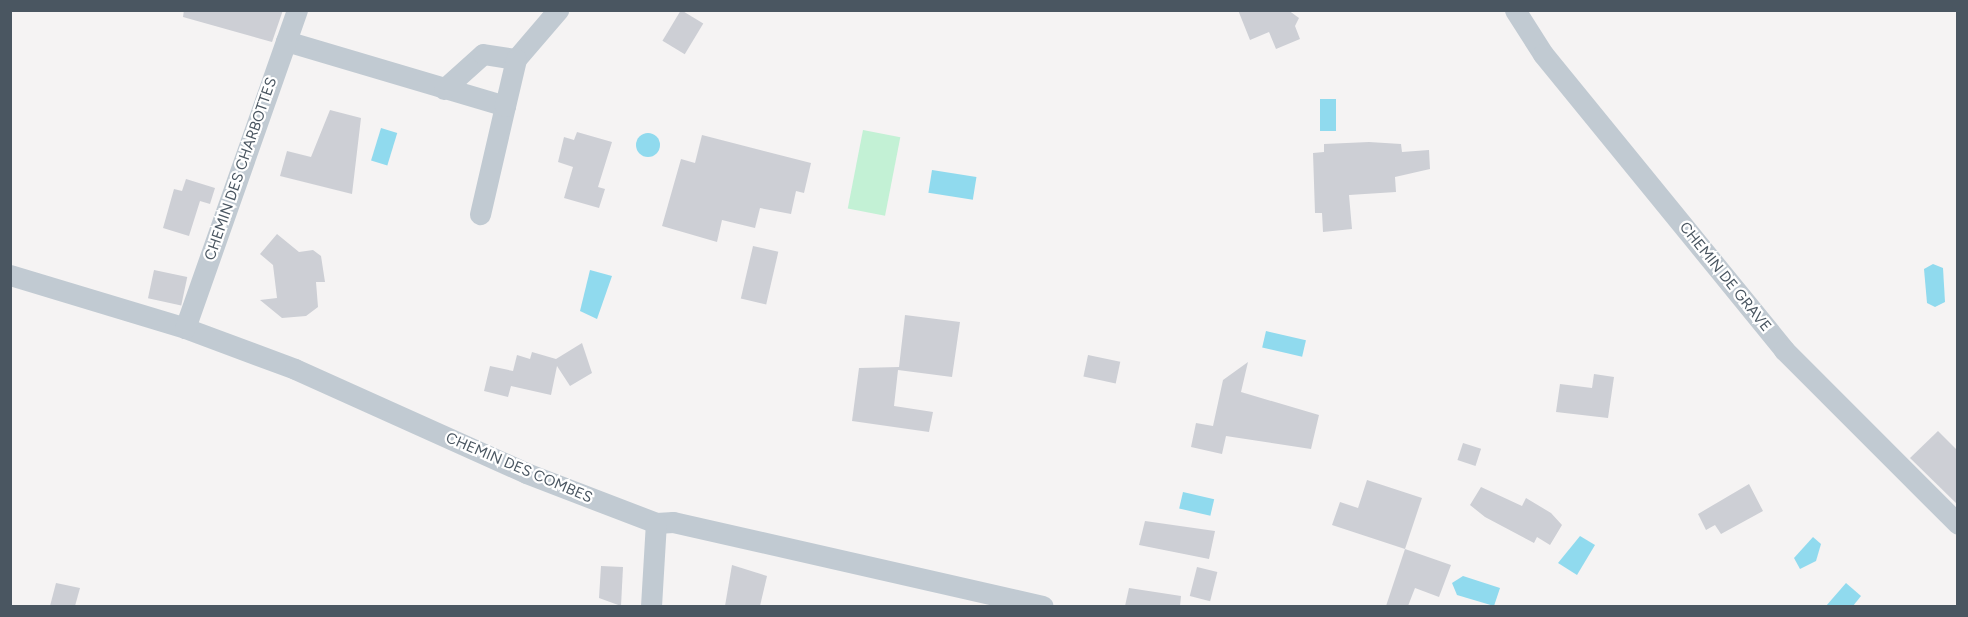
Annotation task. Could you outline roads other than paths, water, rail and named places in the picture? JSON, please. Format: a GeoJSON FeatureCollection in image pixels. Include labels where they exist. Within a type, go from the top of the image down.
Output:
{"type":"FeatureCollection","features":[{"type":"Feature","properties":{"kind":"street","name":"CHEMIN DES CHARBOTTES"},"geometry":{"type":"LineString","coordinates":[[185,328],[297,10]]}},
{"type":"Feature","properties":{"kind":"street"},"geometry":{"type":"LineString","coordinates":[[480,214],[516,59],[558,10]]}},
{"type":"Feature","properties":{"kind":"street","name":"CHEMIN DE GRAVE"},"geometry":{"type":"LineString","coordinates":[[1515,10],[1543,54],[1784,350],[1958,524]]}},
{"type":"Feature","properties":{"kind":"street"},"geometry":{"type":"LineString","coordinates":[[286,41],[505,106]]}},
{"type":"Feature","properties":{"kind":"street"},"geometry":{"type":"LineString","coordinates":[[444,88],[483,54],[516,59]]}},
{"type":"Feature","properties":{"kind":"street","name":"CHEMIN DES COMBES"},"geometry":{"type":"LineString","coordinates":[[10,276],[185,328],[295,369],[526,473],[656,523],[673,522],[1042,606]]}},
{"type":"Feature","properties":{"kind":"street"},"geometry":{"type":"LineString","coordinates":[[651,606],[656,523]]}},
{"type":"Feature","properties":{"kind":"water"},"geometry":{"type":"Polygon","coordinates":[[[1320,99],[1336,99],[1336,131],[1320,131],[1320,99]]]}},
{"type":"Feature","properties":{"kind":"water"},"geometry":{"type":"Polygon","coordinates":[[[381,128],[397,133],[387,165],[371,161],[381,128]]]}},
{"type":"Feature","properties":{"kind":"water"},"geometry":{"type":"Polygon","coordinates":[[[648,133],[657,136],[660,145],[657,154],[648,157],[639,154],[636,145],[639,136],[648,133]]]}},
{"type":"Feature","properties":{"kind":"water"},"geometry":{"type":"Polygon","coordinates":[[[932,170],[976,177],[973,200],[928,193],[932,170]]]}},
{"type":"Feature","properties":{"kind":"water"},"geometry":{"type":"Polygon","coordinates":[[[1933,264],[1943,268],[1945,302],[1935,307],[1927,303],[1924,269],[1933,264]]]}},
{"type":"Feature","properties":{"kind":"water"},"geometry":{"type":"Polygon","coordinates":[[[590,270],[612,276],[597,319],[580,311],[590,270]]]}},
{"type":"Feature","properties":{"kind":"water"},"geometry":{"type":"Polygon","coordinates":[[[1266,331],[1306,340],[1302,357],[1262,348],[1266,331]]]}},
{"type":"Feature","properties":{"kind":"water"},"geometry":{"type":"Polygon","coordinates":[[[1183,492],[1214,499],[1210,516],[1179,509],[1183,492]]]}},
{"type":"Feature","properties":{"kind":"water"},"geometry":{"type":"Polygon","coordinates":[[[1580,536],[1595,545],[1577,575],[1558,563],[1580,536]]]}},
{"type":"Feature","properties":{"kind":"water"},"geometry":{"type":"Polygon","coordinates":[[[1813,537],[1821,544],[1816,561],[1800,569],[1794,558],[1813,537]]]}},
{"type":"Feature","properties":{"kind":"water"},"geometry":{"type":"Polygon","coordinates":[[[1463,576],[1500,588],[1494,606],[1457,595],[1452,583],[1463,576]]]}},
{"type":"Feature","properties":{"kind":"water"},"geometry":{"type":"Polygon","coordinates":[[[1846,583],[1861,596],[1853,606],[1826,606],[1846,583]]]}}]}
